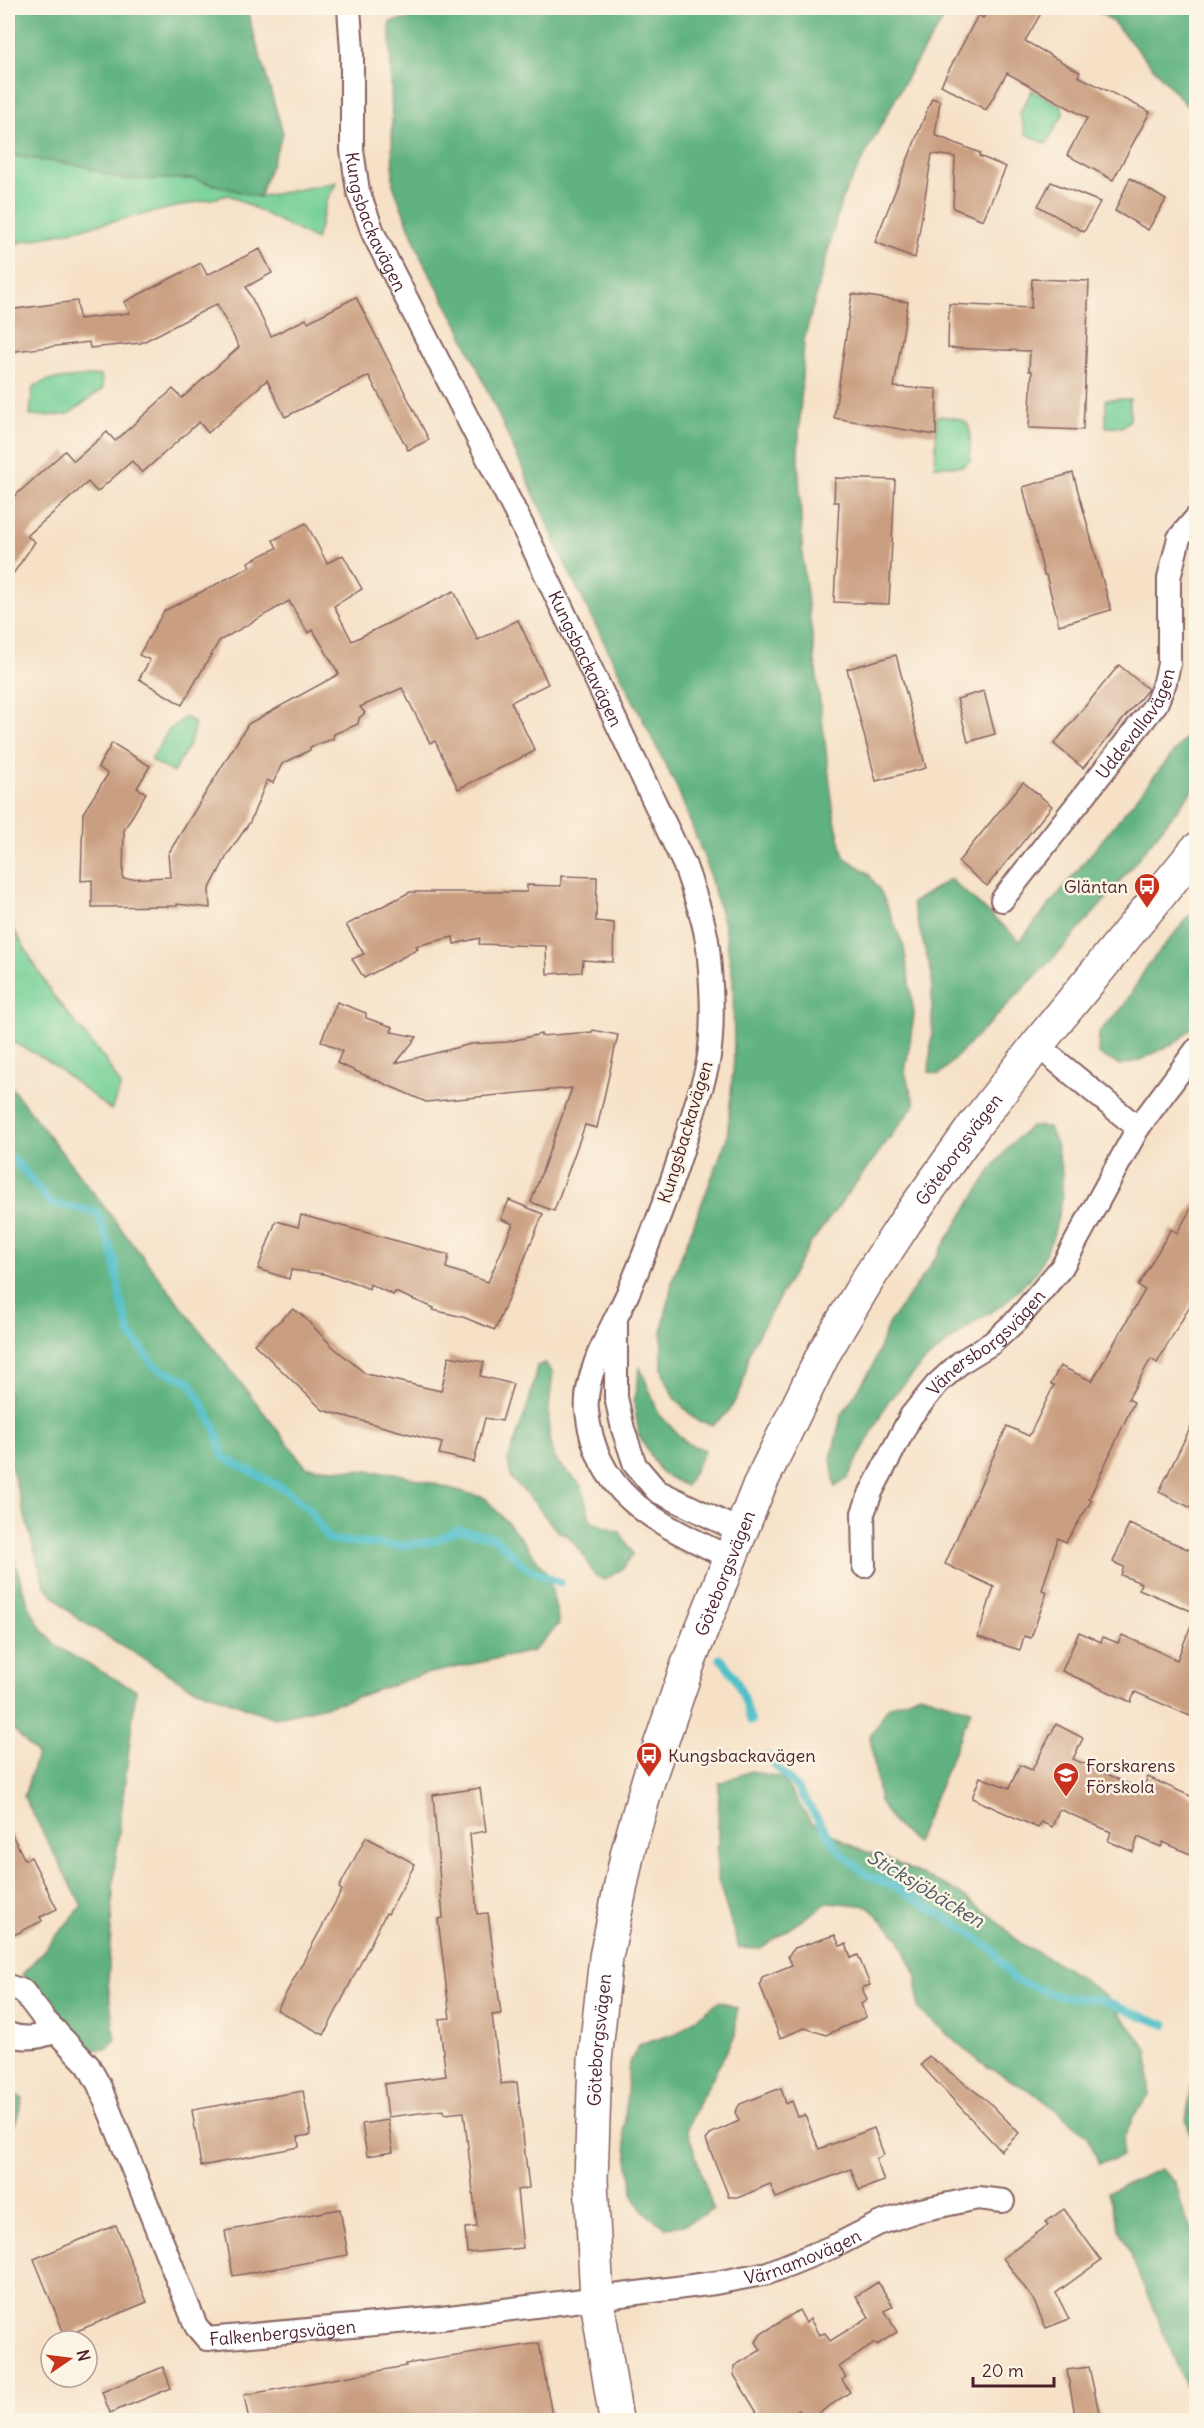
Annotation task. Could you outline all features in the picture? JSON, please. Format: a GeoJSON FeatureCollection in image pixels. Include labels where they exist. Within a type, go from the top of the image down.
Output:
{"type":"FeatureCollection","features":[{"type":"Feature","properties":{"kind":"street","name":"Kungsbackavägen"},"geometry":{"type":"LineString","coordinates":[[349,8],[352,51],[352,150],[358,190],[374,235],[530,542],[686,866],[702,917],[709,956],[712,1000],[708,1062],[678,1166],[616,1319],[593,1367],[586,1410],[594,1446],[615,1486],[644,1514],[735,1545]]}},
{"type":"Feature","properties":{"kind":"street","name":"Uddevallavägen"},"geometry":{"type":"LineString","coordinates":[[1002,900],[1156,704],[1169,664],[1169,578],[1179,538],[1197,518]]}},
{"type":"Feature","properties":{"kind":"street","name":"Göteborgsvägen"},"geometry":{"type":"LineString","coordinates":[[616,2421],[597,2300],[591,2180],[595,2060],[606,1957],[628,1851],[649,1778],[688,1664],[759,1486],[825,1351],[868,1279],[974,1126],[1036,1045],[1197,850]]}},
{"type":"Feature","properties":{"kind":"street"},"geometry":{"type":"LineString","coordinates":[[1036,1045],[1138,1128]]}},
{"type":"Feature","properties":{"kind":"street","name":"Vänersborgsvägen"},"geometry":{"type":"LineString","coordinates":[[864,1566],[863,1513],[871,1492],[911,1416],[937,1384],[961,1362],[992,1343],[1017,1320],[1062,1267],[1138,1128],[1197,1050]]}},
{"type":"Feature","properties":{"kind":"street","name":"Kungsbackavägen"},"geometry":{"type":"LineString","coordinates":[[616,1319],[616,1397],[622,1429],[635,1465],[657,1491],[735,1545]]}},
{"type":"Feature","properties":{"kind":"street","name":"Falkenbergsvägen"},"geometry":{"type":"LineString","coordinates":[[8,1986],[23,1991],[88,2065],[99,2085],[195,2326],[207,2339],[442,2318],[597,2300]]}},
{"type":"Feature","properties":{"kind":"street"},"geometry":{"type":"LineString","coordinates":[[8,2034],[17,2038],[41,2037],[56,2031]]}},
{"type":"Feature","properties":{"kind":"street","name":"Värnamovägen"},"geometry":{"type":"LineString","coordinates":[[597,2300],[768,2273],[837,2245],[878,2224],[916,2211],[978,2198],[1003,2201]]}},
{"type":"Feature","properties":{"kind":"green space"},"geometry":{"type":"Polygon","coordinates":[[[8,8],[246,8],[283,133],[259,197],[194,179],[122,179],[83,166],[8,155],[8,8]]]}},
{"type":"Feature","properties":{"kind":"green space"},"geometry":{"type":"Polygon","coordinates":[[[476,8],[951,8],[912,68],[842,198],[804,340],[798,453],[803,563],[834,816],[844,857],[868,873],[881,892],[904,947],[914,1015],[905,1073],[915,1104],[810,1244],[751,1347],[742,1387],[730,1410],[713,1425],[696,1420],[674,1398],[662,1370],[662,1331],[673,1278],[727,1138],[734,1059],[733,980],[724,925],[705,860],[678,790],[569,572],[458,325],[422,260],[393,185],[390,22],[476,8]]]}},
{"type":"Feature","properties":{"kind":"green space"},"geometry":{"type":"Polygon","coordinates":[[[1093,8],[1196,8],[1196,116],[1113,22],[1093,8]]]}},
{"type":"Feature","properties":{"kind":"green space"},"geometry":{"type":"Polygon","coordinates":[[[1032,90],[1062,106],[1063,115],[1046,144],[1026,134],[1020,113],[1032,90]]]}},
{"type":"Feature","properties":{"kind":"green space"},"geometry":{"type":"Polygon","coordinates":[[[8,155],[83,166],[122,179],[194,179],[259,197],[337,182],[327,200],[316,240],[229,195],[8,245],[8,155]]]}},
{"type":"Feature","properties":{"kind":"green space"},"geometry":{"type":"Polygon","coordinates":[[[101,375],[103,389],[67,415],[30,416],[33,387],[48,380],[101,375]]]}},
{"type":"Feature","properties":{"kind":"green space"},"geometry":{"type":"Polygon","coordinates":[[[1106,399],[1130,399],[1130,420],[1122,427],[1106,427],[1106,399]]]}},
{"type":"Feature","properties":{"kind":"green space"},"geometry":{"type":"Polygon","coordinates":[[[937,416],[959,419],[968,426],[970,460],[963,466],[935,466],[937,416]]]}},
{"type":"Feature","properties":{"kind":"green space"},"geometry":{"type":"Polygon","coordinates":[[[185,717],[195,723],[190,743],[173,773],[151,760],[168,731],[185,717]]]}},
{"type":"Feature","properties":{"kind":"green space"},"geometry":{"type":"Polygon","coordinates":[[[1196,725],[1196,786],[1105,900],[1063,948],[939,1075],[929,1072],[932,1033],[932,974],[912,903],[950,879],[1020,941],[1196,725]]]}},
{"type":"Feature","properties":{"kind":"green space"},"geometry":{"type":"Polygon","coordinates":[[[1196,908],[1196,1023],[1177,1042],[1138,1061],[1120,1065],[1098,1054],[1099,1032],[1123,1007],[1148,965],[1196,908]]]}},
{"type":"Feature","properties":{"kind":"green space"},"geometry":{"type":"Polygon","coordinates":[[[8,920],[52,994],[105,1060],[121,1086],[111,1110],[46,1059],[8,1040],[8,920]]]}},
{"type":"Feature","properties":{"kind":"green space"},"geometry":{"type":"Polygon","coordinates":[[[8,1083],[306,1467],[395,1473],[485,1498],[521,1538],[549,1576],[559,1624],[533,1651],[421,1675],[342,1702],[274,1718],[187,1685],[75,1617],[44,1585],[8,1455],[8,1083]]]}},
{"type":"Feature","properties":{"kind":"green space"},"geometry":{"type":"Polygon","coordinates":[[[1031,1126],[1048,1127],[1056,1143],[1062,1172],[1062,1199],[1053,1237],[1037,1271],[1004,1304],[976,1321],[926,1360],[889,1400],[847,1479],[835,1487],[831,1459],[841,1416],[872,1368],[888,1324],[929,1268],[993,1167],[1011,1144],[1031,1126]]]}},
{"type":"Feature","properties":{"kind":"green space"},"geometry":{"type":"Polygon","coordinates":[[[545,1363],[553,1373],[549,1418],[552,1452],[559,1464],[581,1486],[592,1522],[620,1532],[633,1554],[623,1568],[605,1580],[594,1575],[585,1557],[568,1536],[557,1531],[528,1495],[511,1479],[508,1460],[529,1402],[537,1366],[545,1363]]]}},
{"type":"Feature","properties":{"kind":"green space"},"geometry":{"type":"Polygon","coordinates":[[[640,1367],[659,1414],[686,1443],[705,1450],[686,1486],[661,1473],[639,1435],[634,1402],[640,1367]]]}},
{"type":"Feature","properties":{"kind":"green space"},"geometry":{"type":"Polygon","coordinates":[[[8,1530],[25,1593],[31,1609],[48,1637],[68,1653],[136,1690],[114,1873],[108,1983],[115,2041],[107,2049],[93,2050],[22,1975],[82,1906],[24,1797],[37,1754],[8,1724],[8,1530]]]}},
{"type":"Feature","properties":{"kind":"green space"},"geometry":{"type":"Polygon","coordinates":[[[920,1694],[971,1710],[916,1843],[894,1824],[880,1803],[870,1736],[888,1707],[920,1694]]]}},
{"type":"Feature","properties":{"kind":"green space"},"geometry":{"type":"Polygon","coordinates":[[[751,1771],[782,1778],[811,1822],[856,1848],[887,1859],[951,1888],[993,1917],[1020,1943],[1066,1968],[1104,1994],[1149,2051],[1149,2096],[1134,2115],[1124,2138],[1122,2156],[1099,2164],[1088,2136],[1037,2095],[981,2063],[918,2009],[917,1977],[899,1938],[868,1906],[829,1902],[759,1949],[739,1948],[717,1877],[719,1783],[751,1771]]]}},
{"type":"Feature","properties":{"kind":"green space"},"geometry":{"type":"Polygon","coordinates":[[[719,2001],[737,2008],[735,2036],[687,2129],[713,2209],[684,2225],[665,2227],[646,2214],[634,2198],[624,2134],[629,2063],[639,2045],[677,2033],[719,2001]]]}},
{"type":"Feature","properties":{"kind":"green space"},"geometry":{"type":"Polygon","coordinates":[[[1196,2061],[1196,2148],[1186,2120],[1196,2061]]]}},
{"type":"Feature","properties":{"kind":"green space"},"geometry":{"type":"Polygon","coordinates":[[[8,2090],[23,2099],[14,2127],[8,2124],[8,2090]]]}},
{"type":"Feature","properties":{"kind":"green space"},"geometry":{"type":"Polygon","coordinates":[[[1161,2169],[1176,2183],[1184,2214],[1196,2239],[1196,2410],[1118,2225],[1108,2192],[1161,2169]]]}},
{"type":"Feature","properties":{"kind":"building"},"geometry":{"type":"Polygon","coordinates":[[[989,8],[1044,8],[1025,41],[1080,72],[1078,76],[1150,112],[1113,180],[1067,155],[1087,118],[1007,73],[986,110],[941,85],[978,15],[983,18],[989,8]]]}},
{"type":"Feature","properties":{"kind":"building"},"geometry":{"type":"Polygon","coordinates":[[[932,98],[940,101],[935,135],[980,153],[979,156],[1006,167],[983,220],[953,208],[955,157],[932,154],[915,258],[875,242],[932,98]]]}},
{"type":"Feature","properties":{"kind":"building"},"geometry":{"type":"Polygon","coordinates":[[[1130,178],[1166,200],[1148,230],[1115,211],[1130,178]]]}},
{"type":"Feature","properties":{"kind":"building"},"geometry":{"type":"Polygon","coordinates":[[[1051,182],[1100,202],[1084,232],[1038,206],[1051,182]]]}},
{"type":"Feature","properties":{"kind":"building"},"geometry":{"type":"Polygon","coordinates":[[[260,249],[272,273],[246,287],[271,336],[306,319],[308,322],[356,297],[429,440],[408,450],[369,376],[285,417],[267,380],[208,433],[199,422],[142,473],[132,461],[97,492],[88,482],[27,536],[35,542],[8,581],[8,502],[65,451],[74,461],[107,432],[115,441],[173,389],[182,398],[239,347],[217,304],[141,343],[90,348],[89,342],[8,352],[8,310],[77,301],[79,319],[130,313],[124,302],[201,263],[207,275],[260,249]]]}},
{"type":"Feature","properties":{"kind":"building"},"geometry":{"type":"Polygon","coordinates":[[[1032,279],[1089,281],[1083,430],[1029,428],[1032,371],[1029,371],[1030,351],[948,348],[949,304],[1031,308],[1032,279]]]}},
{"type":"Feature","properties":{"kind":"building"},"geometry":{"type":"Polygon","coordinates":[[[852,294],[908,302],[894,387],[937,389],[936,435],[834,418],[852,294]]]}},
{"type":"Feature","properties":{"kind":"building"},"geometry":{"type":"Polygon","coordinates":[[[1073,473],[1111,610],[1059,625],[1046,575],[1044,575],[1023,487],[1073,473]]]}},
{"type":"Feature","properties":{"kind":"building"},"geometry":{"type":"Polygon","coordinates":[[[835,478],[895,480],[889,604],[834,602],[839,502],[834,502],[835,478]]]}},
{"type":"Feature","properties":{"kind":"building"},"geometry":{"type":"Polygon","coordinates":[[[306,523],[327,563],[343,555],[362,589],[334,606],[352,641],[454,591],[478,640],[518,620],[548,684],[511,702],[535,751],[458,789],[435,741],[430,743],[402,688],[360,707],[365,713],[359,718],[358,724],[334,734],[333,739],[310,747],[310,750],[282,764],[273,783],[267,780],[250,822],[228,854],[209,890],[210,908],[177,904],[177,906],[92,907],[92,880],[81,881],[83,813],[108,774],[98,767],[112,743],[150,766],[137,788],[146,793],[124,830],[123,879],[170,877],[168,854],[248,724],[339,674],[313,630],[308,633],[289,601],[219,641],[182,705],[139,679],[150,660],[139,655],[164,611],[250,567],[248,562],[277,548],[273,540],[306,523]]]}},
{"type":"Feature","properties":{"kind":"building"},"geometry":{"type":"Polygon","coordinates":[[[896,655],[926,768],[876,781],[847,669],[896,655]]]}},
{"type":"Feature","properties":{"kind":"building"},"geometry":{"type":"Polygon","coordinates":[[[1119,665],[1148,689],[1083,768],[1054,744],[1119,665]]]}},
{"type":"Feature","properties":{"kind":"building"},"geometry":{"type":"Polygon","coordinates":[[[984,691],[995,734],[968,742],[957,699],[984,691]]]}},
{"type":"Feature","properties":{"kind":"building"},"geometry":{"type":"Polygon","coordinates":[[[1023,782],[1052,806],[987,886],[958,862],[1023,782]]]}},
{"type":"Feature","properties":{"kind":"building"},"geometry":{"type":"Polygon","coordinates":[[[561,876],[597,877],[596,921],[614,923],[613,962],[583,960],[582,972],[547,974],[546,946],[479,944],[480,938],[454,944],[453,937],[416,946],[418,949],[364,978],[352,959],[364,954],[346,925],[410,892],[527,892],[527,885],[561,886],[561,876]]]}},
{"type":"Feature","properties":{"kind":"building"},"geometry":{"type":"Polygon","coordinates":[[[337,1002],[366,1013],[366,1018],[393,1027],[391,1032],[417,1037],[396,1063],[471,1044],[507,1042],[541,1034],[541,1036],[592,1032],[593,1030],[618,1035],[597,1128],[585,1125],[554,1211],[531,1202],[572,1088],[426,1102],[337,1063],[342,1051],[321,1041],[337,1002]]]}},
{"type":"Feature","properties":{"kind":"building"},"geometry":{"type":"Polygon","coordinates":[[[1197,1198],[1197,1294],[1157,1363],[1151,1359],[1128,1399],[1134,1402],[1089,1499],[1092,1500],[1066,1542],[1058,1538],[1042,1590],[1047,1592],[1031,1638],[1024,1636],[1020,1650],[978,1637],[994,1587],[945,1564],[1007,1426],[1029,1436],[1054,1385],[1051,1384],[1060,1366],[1092,1381],[1145,1290],[1138,1286],[1171,1229],[1177,1233],[1197,1198]]]}},
{"type":"Feature","properties":{"kind":"building"},"geometry":{"type":"Polygon","coordinates":[[[509,1200],[543,1214],[495,1330],[463,1317],[433,1310],[434,1308],[395,1292],[393,1295],[370,1284],[369,1289],[345,1279],[344,1281],[324,1274],[291,1270],[289,1279],[258,1269],[276,1221],[298,1227],[301,1215],[449,1255],[446,1268],[488,1282],[513,1224],[501,1219],[509,1200]]]}},
{"type":"Feature","properties":{"kind":"building"},"geometry":{"type":"Polygon","coordinates":[[[293,1309],[366,1374],[441,1391],[449,1356],[484,1362],[480,1376],[513,1384],[502,1421],[485,1418],[474,1462],[439,1454],[442,1443],[323,1410],[254,1344],[293,1309]]]}},
{"type":"Feature","properties":{"kind":"building"},"geometry":{"type":"Polygon","coordinates":[[[1197,1414],[1197,1511],[1159,1492],[1197,1414]]]}},
{"type":"Feature","properties":{"kind":"building"},"geometry":{"type":"Polygon","coordinates":[[[1129,1524],[1197,1553],[1197,1719],[1135,1692],[1131,1702],[1062,1671],[1079,1632],[1101,1642],[1103,1637],[1118,1643],[1122,1635],[1177,1660],[1196,1613],[1139,1589],[1141,1583],[1121,1575],[1124,1567],[1113,1562],[1129,1524]]]}},
{"type":"Feature","properties":{"kind":"building"},"geometry":{"type":"Polygon","coordinates":[[[1056,1724],[1083,1738],[1073,1759],[1142,1790],[1148,1777],[1197,1799],[1197,1857],[1163,1842],[1161,1847],[1138,1837],[1133,1852],[1108,1841],[1111,1832],[1059,1809],[1052,1827],[1041,1822],[1038,1828],[972,1798],[980,1777],[1009,1788],[1020,1765],[1032,1770],[1056,1724]]]}},
{"type":"Feature","properties":{"kind":"building"},"geometry":{"type":"Polygon","coordinates":[[[480,1788],[486,1831],[470,1834],[477,1914],[488,1913],[501,2014],[492,2015],[501,2084],[517,2082],[529,2188],[517,2190],[523,2248],[467,2253],[465,2228],[477,2227],[464,2112],[444,2114],[443,2110],[388,2117],[384,2084],[446,2076],[439,2019],[450,2018],[438,1919],[443,1918],[433,1795],[480,1788]]]}},
{"type":"Feature","properties":{"kind":"building"},"geometry":{"type":"Polygon","coordinates":[[[8,1827],[25,1860],[31,1857],[57,1909],[40,1917],[42,1921],[14,1935],[8,1923],[8,1827]]]}},
{"type":"Feature","properties":{"kind":"building"},"geometry":{"type":"Polygon","coordinates":[[[366,1837],[415,1864],[388,1914],[386,1913],[324,2035],[277,2010],[342,1890],[339,1888],[366,1837]]]}},
{"type":"Feature","properties":{"kind":"building"},"geometry":{"type":"Polygon","coordinates":[[[835,1935],[840,1946],[846,1944],[851,1958],[858,1955],[870,1985],[862,1988],[867,2000],[861,2004],[866,2017],[826,2035],[805,2028],[780,2038],[760,1985],[762,1977],[792,1965],[788,1956],[795,1948],[835,1935]]]}},
{"type":"Feature","properties":{"kind":"building"},"geometry":{"type":"Polygon","coordinates":[[[929,2056],[989,2102],[1019,2133],[1001,2151],[921,2065],[929,2056]]]}},
{"type":"Feature","properties":{"kind":"building"},"geometry":{"type":"Polygon","coordinates":[[[781,2088],[786,2104],[792,2101],[798,2117],[805,2115],[819,2149],[874,2128],[884,2155],[876,2159],[884,2181],[859,2190],[851,2169],[776,2198],[770,2184],[740,2197],[729,2197],[706,2140],[712,2133],[739,2121],[735,2112],[740,2104],[781,2088]]]}},
{"type":"Feature","properties":{"kind":"building"},"geometry":{"type":"Polygon","coordinates":[[[303,2091],[311,2135],[298,2137],[299,2147],[201,2166],[192,2110],[303,2091]]]}},
{"type":"Feature","properties":{"kind":"building"},"geometry":{"type":"Polygon","coordinates":[[[388,2120],[393,2152],[367,2156],[362,2124],[388,2120]]]}},
{"type":"Feature","properties":{"kind":"building"},"geometry":{"type":"Polygon","coordinates":[[[340,2209],[348,2255],[233,2276],[225,2231],[340,2209]]]}},
{"type":"Feature","properties":{"kind":"building"},"geometry":{"type":"Polygon","coordinates":[[[1064,2209],[1101,2260],[1056,2293],[1069,2319],[1046,2328],[1033,2299],[1003,2258],[1048,2225],[1046,2222],[1064,2209]]]}},
{"type":"Feature","properties":{"kind":"building"},"geometry":{"type":"Polygon","coordinates":[[[116,2225],[147,2302],[82,2329],[62,2329],[34,2259],[116,2225]]]}},
{"type":"Feature","properties":{"kind":"building"},"geometry":{"type":"Polygon","coordinates":[[[878,2282],[893,2306],[885,2311],[897,2332],[877,2345],[875,2343],[839,2367],[846,2377],[842,2380],[850,2392],[813,2417],[804,2418],[799,2410],[783,2421],[762,2421],[734,2375],[734,2366],[761,2350],[756,2342],[761,2334],[799,2310],[806,2323],[810,2319],[819,2335],[825,2333],[830,2341],[869,2317],[856,2296],[878,2282]]]}},
{"type":"Feature","properties":{"kind":"building"},"geometry":{"type":"Polygon","coordinates":[[[539,2343],[553,2421],[249,2421],[244,2395],[406,2366],[405,2364],[539,2343]]]}},
{"type":"Feature","properties":{"kind":"building"},"geometry":{"type":"Polygon","coordinates":[[[163,2367],[171,2388],[110,2413],[102,2392],[163,2367]]]}},
{"type":"Feature","properties":{"kind":"building"},"geometry":{"type":"Polygon","coordinates":[[[1089,2367],[1101,2421],[1076,2421],[1067,2370],[1089,2367]]]}},
{"type":"Feature","properties":{"kind":"waterway","name":"Sticksjöbäcken"},"geometry":{"type":"LineString","coordinates":[[8,1155],[21,1167],[50,1203],[97,1212],[114,1257],[121,1301],[130,1334],[156,1367],[190,1382],[215,1427],[223,1457],[286,1490],[309,1509],[329,1540],[400,1546],[435,1541],[458,1530],[494,1537],[527,1568],[560,1583]]}},
{"type":"Feature","properties":{"kind":"waterway","name":"Sticksjöbäcken"},"geometry":{"type":"LineString","coordinates":[[720,1658],[736,1680],[751,1721]]}},
{"type":"Feature","properties":{"kind":"waterway","name":"Sticksjöbäcken"},"geometry":{"type":"LineString","coordinates":[[767,1756],[797,1788],[839,1851],[867,1875],[896,1887],[966,1930],[992,1949],[1013,1979],[1061,1997],[1097,1999],[1166,2025]]}},
{"type":"Feature","properties":{"kind":"place","name":"Gläntan"},"geometry":{"type":"Point","coordinates":[1147,909]}},
{"type":"Feature","properties":{"kind":"place","name":"Kungsbackavägen"},"geometry":{"type":"Point","coordinates":[649,1778]}},
{"type":"Feature","properties":{"kind":"place","name":"Forskarens Förskola"},"geometry":{"type":"Point","coordinates":[1066,1798]}}]}
